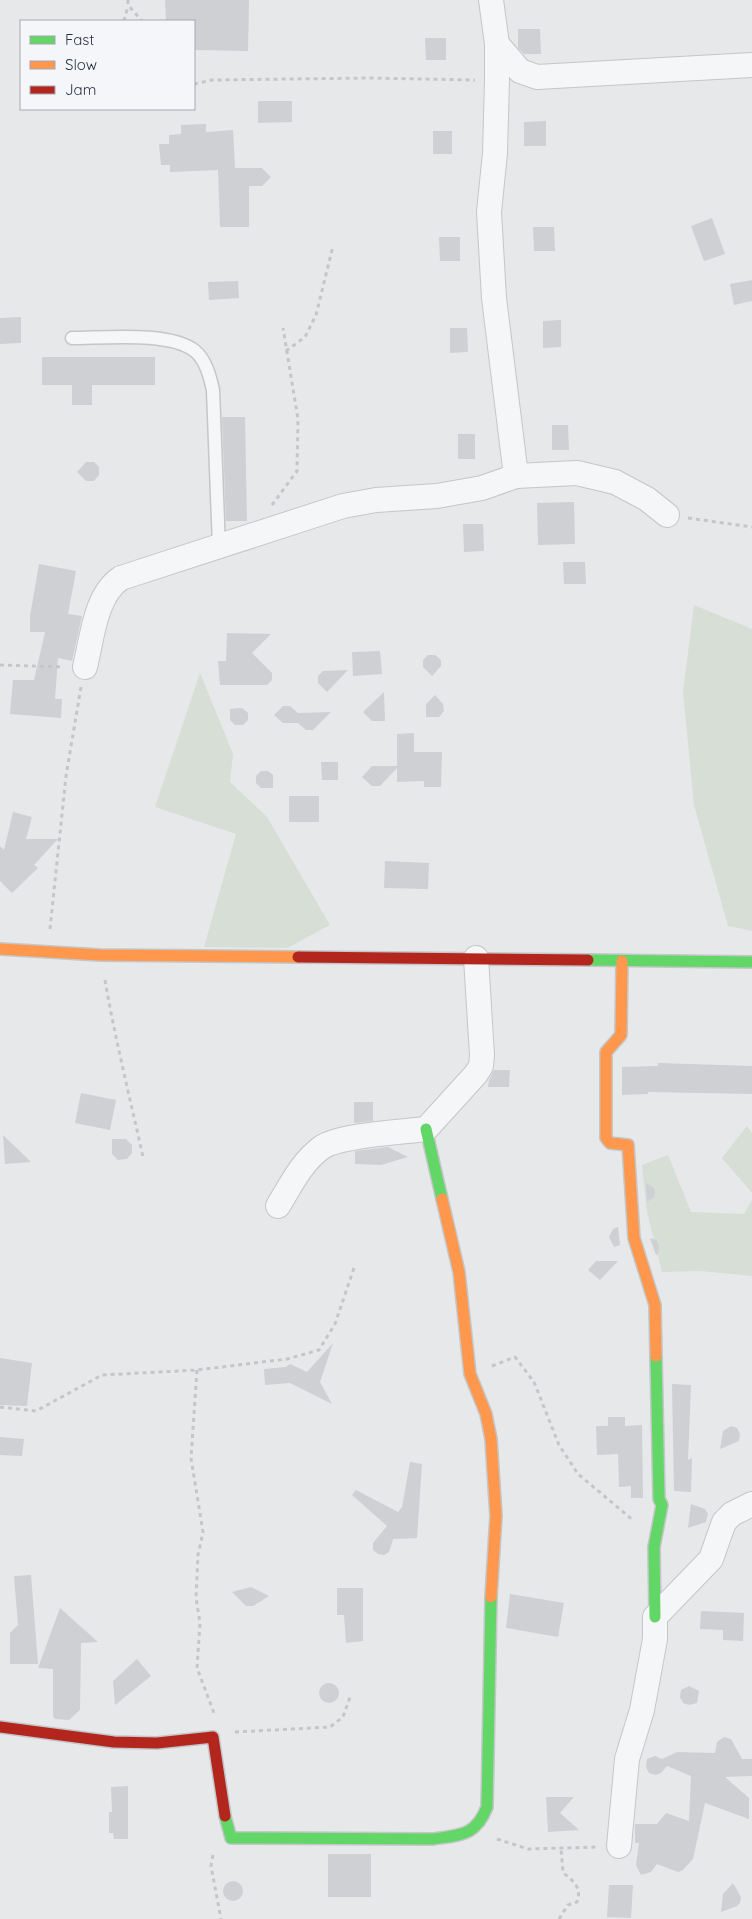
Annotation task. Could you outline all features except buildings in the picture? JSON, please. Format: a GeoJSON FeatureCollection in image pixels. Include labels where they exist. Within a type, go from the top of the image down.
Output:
{"type":"FeatureCollection","features":[{"type":"Feature","properties":{"kind":"street"},"geometry":{"type":"LineString","coordinates":[[491,0],[497,44],[495,153],[490,212],[494,298],[516,476]]}},
{"type":"Feature","properties":{"kind":"street"},"geometry":{"type":"LineString","coordinates":[[497,44],[520,71],[537,77],[752,65]]}},
{"type":"Feature","properties":{"kind":"street"},"geometry":{"type":"LineString","coordinates":[[85,667],[102,601],[111,584],[137,572],[343,506],[376,500],[436,496],[482,488],[516,476],[577,473],[615,482],[648,499],[667,515]]}},
{"type":"Feature","properties":{"kind":"street"},"geometry":{"type":"LineString","coordinates":[[0,949],[100,954],[752,962]]}},
{"type":"Feature","properties":{"kind":"street"},"geometry":{"type":"LineString","coordinates":[[278,1206],[301,1167],[322,1147],[357,1138],[426,1129],[476,1074],[481,1066],[476,958]]}},
{"type":"Feature","properties":{"kind":"street"},"geometry":{"type":"LineString","coordinates":[[619,1846],[627,1760],[642,1710],[655,1639],[654,1547],[662,1505],[659,1499],[655,1305],[634,1238],[628,1145],[610,1143],[606,1138],[606,1052],[608,1047],[621,1035],[622,961]]}},
{"type":"Feature","properties":{"kind":"street"},"geometry":{"type":"LineString","coordinates":[[0,1727],[39,1734],[114,1742],[156,1743],[217,1735],[224,1812],[231,1838],[433,1838],[460,1835],[472,1830],[483,1817],[489,1794],[489,1655],[496,1516],[491,1439],[486,1414],[470,1374],[458,1272],[426,1129]]}},
{"type":"Feature","properties":{"kind":"street"},"geometry":{"type":"LineString","coordinates":[[655,1617],[711,1559],[724,1522],[732,1514],[752,1504]]}},
{"type":"Feature","properties":{"kind":"lane"},"geometry":{"type":"LineString","coordinates":[[72,338],[158,339],[179,344],[195,352],[207,369],[213,390],[219,547]]}},
{"type":"Feature","properties":{"kind":"path"},"geometry":{"type":"LineString","coordinates":[[124,20],[128,0]]}},
{"type":"Feature","properties":{"kind":"path"},"geometry":{"type":"LineString","coordinates":[[128,5],[141,20]]}},
{"type":"Feature","properties":{"kind":"path"},"geometry":{"type":"LineString","coordinates":[[195,84],[212,80],[369,78],[497,80]]}},
{"type":"Feature","properties":{"kind":"path"},"geometry":{"type":"LineString","coordinates":[[286,351],[305,337],[316,315],[333,246]]}},
{"type":"Feature","properties":{"kind":"path"},"geometry":{"type":"LineString","coordinates":[[253,536],[272,505],[297,471],[298,419],[283,328]]}},
{"type":"Feature","properties":{"kind":"path"},"geometry":{"type":"LineString","coordinates":[[667,515],[752,527]]}},
{"type":"Feature","properties":{"kind":"path"},"geometry":{"type":"LineString","coordinates":[[0,665],[85,667],[66,776],[48,952]]}},
{"type":"Feature","properties":{"kind":"path"},"geometry":{"type":"LineString","coordinates":[[100,954],[117,1048],[127,1082],[143,1157]]}},
{"type":"Feature","properties":{"kind":"path"},"geometry":{"type":"LineString","coordinates":[[0,1407],[36,1411],[102,1376],[197,1370],[287,1359],[319,1350],[335,1324],[354,1268]]}},
{"type":"Feature","properties":{"kind":"path"},"geometry":{"type":"LineString","coordinates":[[470,1374],[515,1357],[534,1382],[559,1445],[578,1474],[631,1518],[654,1547]]}},
{"type":"Feature","properties":{"kind":"path"},"geometry":{"type":"LineString","coordinates":[[197,1370],[191,1458],[203,1532],[198,1555],[196,1598],[200,1624],[197,1668],[217,1735],[330,1726],[343,1717],[350,1697]]}},
{"type":"Feature","properties":{"kind":"path"},"geometry":{"type":"LineString","coordinates":[[472,1830],[528,1849],[619,1846]]}},
{"type":"Feature","properties":{"kind":"path"},"geometry":{"type":"LineString","coordinates":[[221,1919],[211,1866],[215,1848],[231,1838]]}},
{"type":"Feature","properties":{"kind":"path"},"geometry":{"type":"LineString","coordinates":[[559,1919],[568,1906],[577,1902],[578,1899],[578,1887],[574,1880],[562,1873],[561,1848]]}},
{"type":"Feature","properties":{"kind":"shaded area"},"geometry":{"type":"Polygon","coordinates":[[[694,605],[752,629],[752,931],[728,926],[694,805],[683,692],[694,605]]]}},
{"type":"Feature","properties":{"kind":"shaded area"},"geometry":{"type":"Polygon","coordinates":[[[200,673],[233,754],[230,782],[267,817],[330,925],[287,948],[204,947],[236,834],[155,807],[200,673]]]}},
{"type":"Feature","properties":{"kind":"shaded area"},"geometry":{"type":"Polygon","coordinates":[[[747,1126],[752,1133],[752,1193],[722,1158],[747,1126]]]}},
{"type":"Feature","properties":{"kind":"shaded area"},"geometry":{"type":"Polygon","coordinates":[[[668,1155],[691,1212],[744,1214],[752,1200],[752,1276],[701,1271],[662,1272],[647,1212],[642,1165],[668,1155]]]}},
{"type":"Feature","properties":{"kind":"traffic: fast"},"geometry":{"type":"LineString","coordinates":[[588,960],[752,962]]}},
{"type":"Feature","properties":{"kind":"traffic: fast"},"geometry":{"type":"LineString","coordinates":[[426,1129],[442,1199]]}},
{"type":"Feature","properties":{"kind":"traffic: fast"},"geometry":{"type":"LineString","coordinates":[[655,1617],[654,1547],[662,1505],[659,1499],[656,1356]]}},
{"type":"Feature","properties":{"kind":"traffic: fast"},"geometry":{"type":"LineString","coordinates":[[225,1816],[231,1838],[433,1839],[459,1835],[472,1829],[483,1817],[487,1807],[491,1597]]}},
{"type":"Feature","properties":{"kind":"traffic: slow"},"geometry":{"type":"LineString","coordinates":[[0,949],[100,955],[298,957]]}},
{"type":"Feature","properties":{"kind":"traffic: slow"},"geometry":{"type":"LineString","coordinates":[[622,961],[621,1035],[606,1052],[606,1138],[610,1143],[628,1145],[634,1238],[655,1305],[656,1356]]}},
{"type":"Feature","properties":{"kind":"traffic: slow"},"geometry":{"type":"LineString","coordinates":[[442,1199],[459,1272],[470,1374],[486,1414],[491,1439],[496,1516],[491,1597]]}},
{"type":"Feature","properties":{"kind":"traffic: jam"},"geometry":{"type":"LineString","coordinates":[[298,957],[588,960]]}},
{"type":"Feature","properties":{"kind":"traffic: jam"},"geometry":{"type":"LineString","coordinates":[[0,1727],[114,1742],[157,1743],[213,1737],[225,1816]]}}]}
